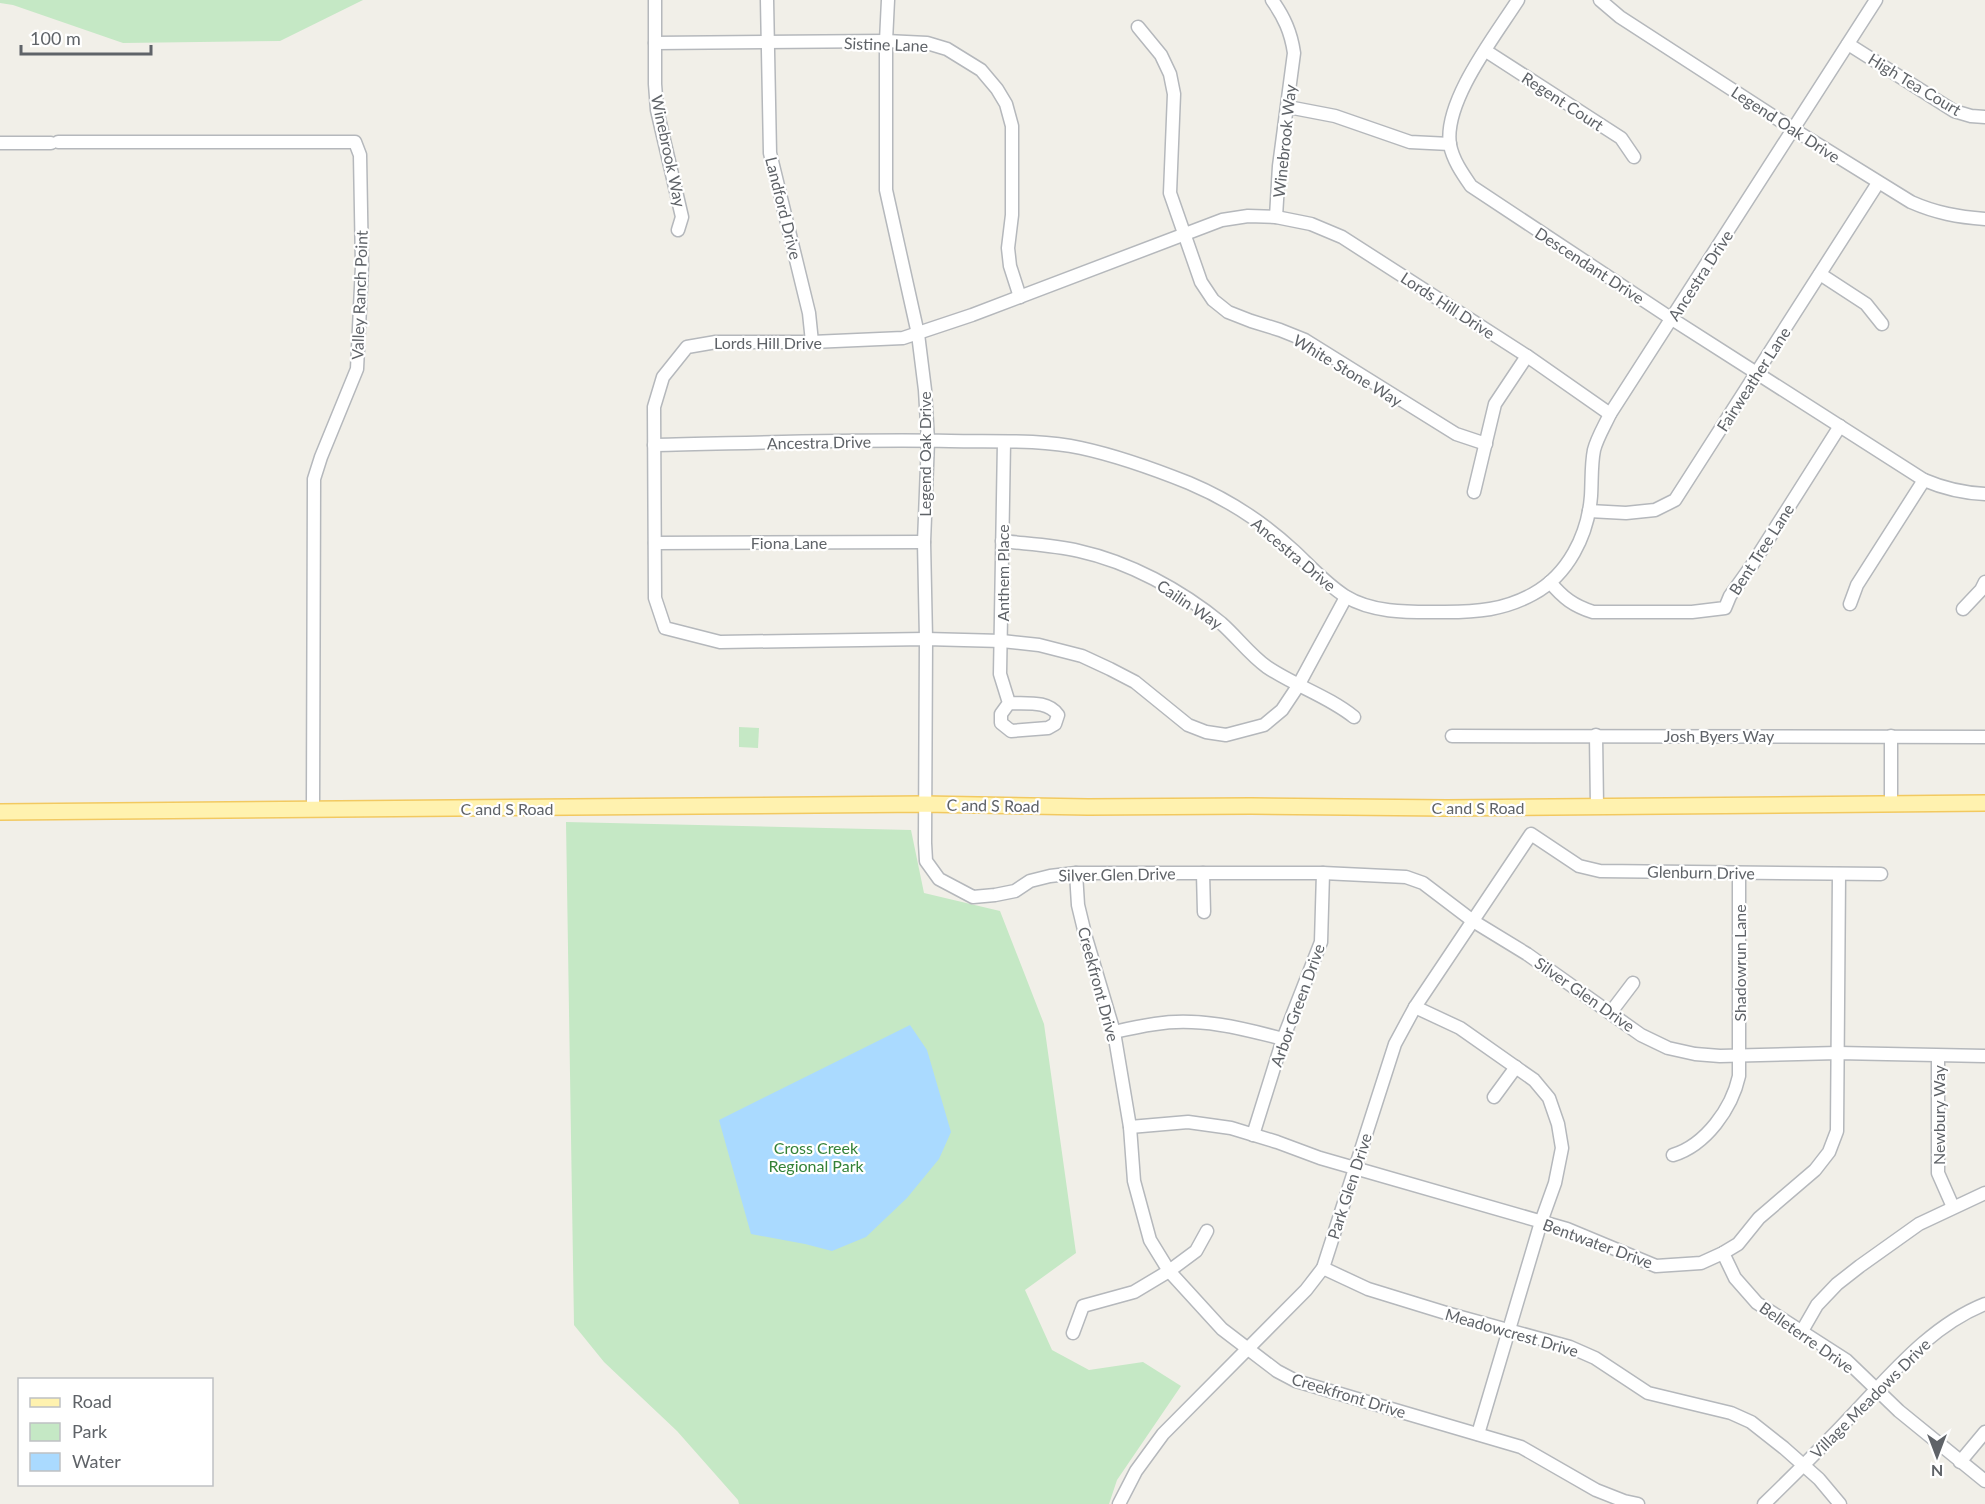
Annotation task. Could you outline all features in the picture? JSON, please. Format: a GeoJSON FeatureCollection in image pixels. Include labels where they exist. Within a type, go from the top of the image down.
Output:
{"type":"FeatureCollection","features":[{"type":"Feature","properties":{"kind":"main road","name":"C and S Road"},"geometry":{"type":"LineString","coordinates":[[0,812],[924,804],[1447,808],[1891,802],[1985,803]]}},
{"type":"Feature","properties":{"kind":"street","name":"Winebrook Way"},"geometry":{"type":"LineString","coordinates":[[655,0],[657,110],[682,217],[678,230]]}},
{"type":"Feature","properties":{"kind":"street","name":"Landford Drive"},"geometry":{"type":"LineString","coordinates":[[767,0],[770,153],[809,313],[812,342]]}},
{"type":"Feature","properties":{"kind":"street","name":"Legend Oak Drive"},"geometry":{"type":"LineString","coordinates":[[888,0],[886,190],[918,334],[928,441],[924,542],[926,639],[924,804]]}},
{"type":"Feature","properties":{"kind":"street","name":"Winebrook Way"},"geometry":{"type":"LineString","coordinates":[[1179,238],[1222,220],[1248,216],[1276,217],[1279,166],[1294,53],[1292,36],[1285,18],[1272,0]]}},
{"type":"Feature","properties":{"kind":"street","name":"Descendant Drive"},"geometry":{"type":"LineString","coordinates":[[1518,0],[1458,97],[1450,122],[1450,144],[1455,161],[1471,186],[1672,319],[1924,480],[1945,489],[1967,494],[1985,494]]}},
{"type":"Feature","properties":{"kind":"street","name":"Legend Oak Drive"},"geometry":{"type":"LineString","coordinates":[[1600,0],[1620,17],[1911,202],[1931,211],[1951,216],[1985,219]]}},
{"type":"Feature","properties":{"kind":"street","name":"Ancestra Drive"},"geometry":{"type":"LineString","coordinates":[[654,444],[928,441],[1004,442],[1078,448],[1150,468],[1193,485],[1253,518],[1346,597],[1381,609],[1405,612],[1475,612],[1498,609],[1515,603],[1550,582],[1570,561],[1583,534],[1589,511],[1595,447],[1610,414],[1876,0]]}},
{"type":"Feature","properties":{"kind":"street","name":"White Stone Way"},"geometry":{"type":"LineString","coordinates":[[1138,27],[1161,55],[1170,74],[1174,94],[1170,193],[1179,238],[1201,282],[1213,300],[1228,312],[1305,340],[1456,434],[1486,444]]}},
{"type":"Feature","properties":{"kind":"street","name":"Sistine Lane"},"geometry":{"type":"LineString","coordinates":[[655,43],[886,41],[927,43],[947,49],[981,70],[1006,104],[1012,126],[1012,214],[1008,248],[1010,266],[1020,297]]}},
{"type":"Feature","properties":{"kind":"street","name":"High Tea Court"},"geometry":{"type":"LineString","coordinates":[[1848,44],[1954,111],[1985,117]]}},
{"type":"Feature","properties":{"kind":"street","name":"Regent Court"},"geometry":{"type":"LineString","coordinates":[[1486,51],[1621,138],[1634,157]]}},
{"type":"Feature","properties":{"kind":"street"},"geometry":{"type":"LineString","coordinates":[[1288,106],[1335,116],[1410,142],[1450,144]]}},
{"type":"Feature","properties":{"kind":"street","name":"Valley Ranch Point"},"geometry":{"type":"LineString","coordinates":[[0,143],[327,140],[356,142],[360,154],[362,266],[357,369],[314,479],[313,810]]}},
{"type":"Feature","properties":{"kind":"street","name":"Fairweather Lane"},"geometry":{"type":"LineString","coordinates":[[1589,511],[1626,513],[1655,510],[1675,500],[1878,183]]}},
{"type":"Feature","properties":{"kind":"street","name":"Lords Hill Drive"},"geometry":{"type":"LineString","coordinates":[[1276,217],[1311,224],[1342,237],[1527,356],[1610,414]]}},
{"type":"Feature","properties":{"kind":"street","name":"Lords Hill Drive"},"geometry":{"type":"LineString","coordinates":[[926,639],[720,642],[665,628],[655,598],[654,407],[663,377],[687,347],[716,342],[877,340],[918,334],[1179,238]]}},
{"type":"Feature","properties":{"kind":"street"},"geometry":{"type":"LineString","coordinates":[[1820,274],[1866,304],[1882,324]]}},
{"type":"Feature","properties":{"kind":"street"},"geometry":{"type":"LineString","coordinates":[[1474,492],[1495,405],[1527,356]]}},
{"type":"Feature","properties":{"kind":"street","name":"Bent Tree Lane"},"geometry":{"type":"LineString","coordinates":[[1550,582],[1562,597],[1593,612],[1692,612],[1725,608],[1730,596],[1840,426]]}},
{"type":"Feature","properties":{"kind":"street","name":"Anthem Place"},"geometry":{"type":"LineString","coordinates":[[1004,442],[1000,674],[1009,704]]}},
{"type":"Feature","properties":{"kind":"street"},"geometry":{"type":"LineString","coordinates":[[1850,604],[1857,585],[1924,480]]}},
{"type":"Feature","properties":{"kind":"street","name":"Cailin Way"},"geometry":{"type":"LineString","coordinates":[[1002,541],[1079,551],[1111,560],[1151,578],[1220,622],[1266,666],[1298,686],[1339,704],[1354,717]]}},
{"type":"Feature","properties":{"kind":"street","name":"Fiona Lane"},"geometry":{"type":"LineString","coordinates":[[655,543],[924,542]]}},
{"type":"Feature","properties":{"kind":"street"},"geometry":{"type":"LineString","coordinates":[[1963,609],[1981,590],[1985,582]]}},
{"type":"Feature","properties":{"kind":"street"},"geometry":{"type":"LineString","coordinates":[[926,639],[1002,641],[1039,645],[1082,656],[1135,682],[1188,724],[1206,732],[1226,735],[1264,725],[1282,710],[1298,686],[1346,597]]}},
{"type":"Feature","properties":{"kind":"street"},"geometry":{"type":"LineString","coordinates":[[1596,735],[1597,806]]}},
{"type":"Feature","properties":{"kind":"street","name":"Josh Byers Way"},"geometry":{"type":"LineString","coordinates":[[1452,736],[1985,737]]}},
{"type":"Feature","properties":{"kind":"street"},"geometry":{"type":"LineString","coordinates":[[1891,736],[1891,802]]}},
{"type":"Feature","properties":{"kind":"street","name":"Silver Glen Drive"},"geometry":{"type":"LineString","coordinates":[[924,804],[926,861],[939,879],[973,897],[995,896],[1015,891],[1030,881],[1076,873],[1323,873],[1406,877],[1423,883],[1473,921],[1527,954],[1641,1035],[1668,1048],[1695,1054],[1838,1053],[1985,1056]]}},
{"type":"Feature","properties":{"kind":"street","name":"Glenburn Drive"},"geometry":{"type":"LineString","coordinates":[[1531,834],[1579,866],[1600,871],[1881,874]]}},
{"type":"Feature","properties":{"kind":"street","name":"Park Glen Drive"},"geometry":{"type":"LineString","coordinates":[[1119,1504],[1136,1471],[1163,1434],[1306,1290],[1323,1268],[1395,1044],[1415,1007],[1531,834]]}},
{"type":"Feature","properties":{"kind":"street","name":"Creekfront Drive"},"geometry":{"type":"LineString","coordinates":[[1076,873],[1078,905],[1114,1032],[1130,1127],[1134,1181],[1150,1240],[1169,1271],[1222,1329],[1277,1371],[1296,1381],[1521,1447],[1596,1490],[1638,1504]]}},
{"type":"Feature","properties":{"kind":"street"},"geometry":{"type":"LineString","coordinates":[[1203,873],[1204,912]]}},
{"type":"Feature","properties":{"kind":"street","name":"Arbor Green Drive"},"geometry":{"type":"LineString","coordinates":[[1253,1135],[1283,1040],[1321,942],[1323,873]]}},
{"type":"Feature","properties":{"kind":"street","name":"Shadowrun Lane"},"geometry":{"type":"LineString","coordinates":[[1673,1155],[1685,1152],[1704,1136],[1726,1112],[1737,1085],[1739,1076],[1739,873]]}},
{"type":"Feature","properties":{"kind":"street","name":"Bentwater Drive"},"geometry":{"type":"LineString","coordinates":[[1130,1127],[1188,1122],[1214,1125],[1567,1229],[1656,1266],[1701,1263],[1723,1254],[1738,1244],[1759,1218],[1815,1170],[1829,1152],[1837,1131],[1839,874]]}},
{"type":"Feature","properties":{"kind":"street"},"geometry":{"type":"LineString","coordinates":[[1611,1012],[1633,983]]}},
{"type":"Feature","properties":{"kind":"street"},"geometry":{"type":"LineString","coordinates":[[1415,1007],[1460,1028],[1534,1080],[1549,1098],[1558,1124],[1562,1148],[1555,1183],[1541,1222],[1478,1434]]}},
{"type":"Feature","properties":{"kind":"street"},"geometry":{"type":"LineString","coordinates":[[1114,1032],[1156,1023],[1188,1022],[1238,1027],[1283,1040]]}},
{"type":"Feature","properties":{"kind":"street","name":"Newbury Way"},"geometry":{"type":"LineString","coordinates":[[1938,1056],[1938,1173],[1953,1207]]}},
{"type":"Feature","properties":{"kind":"street"},"geometry":{"type":"LineString","coordinates":[[1494,1097],[1516,1067]]}},
{"type":"Feature","properties":{"kind":"street"},"geometry":{"type":"LineString","coordinates":[[1802,1331],[1817,1305],[1837,1284],[1919,1224],[1985,1193]]}},
{"type":"Feature","properties":{"kind":"street"},"geometry":{"type":"LineString","coordinates":[[1073,1332],[1083,1306],[1134,1292],[1169,1271],[1196,1251],[1208,1231]]}},
{"type":"Feature","properties":{"kind":"street","name":"Belleterre Drive"},"geometry":{"type":"LineString","coordinates":[[1723,1254],[1735,1278],[1757,1303],[1846,1360],[1899,1411],[1985,1481]]}},
{"type":"Feature","properties":{"kind":"street","name":"Meadowcrest Drive"},"geometry":{"type":"LineString","coordinates":[[1323,1268],[1368,1289],[1570,1347],[1595,1358],[1648,1393],[1731,1413],[1751,1422],[1820,1479],[1840,1504]]}},
{"type":"Feature","properties":{"kind":"street","name":"Village Meadows Drive"},"geometry":{"type":"LineString","coordinates":[[1764,1504],[1877,1389],[1945,1325],[1971,1309],[1985,1304]]}},
{"type":"Feature","properties":{"kind":"street"},"geometry":{"type":"LineString","coordinates":[[1960,1462],[1985,1432]]}},
{"type":"Feature","properties":{"kind":"green space"},"geometry":{"type":"Polygon","coordinates":[[[0,0],[363,0],[280,41],[123,43],[13,5],[0,3],[0,0]]]}},
{"type":"Feature","properties":{"kind":"green space"},"geometry":{"type":"Polygon","coordinates":[[[739,727],[759,728],[758,748],[739,747],[739,727]]]}},
{"type":"Feature","properties":{"kind":"green space","name":"Cross Creek Regional Park"},"geometry":{"type":"Polygon","coordinates":[[[566,822],[911,830],[924,893],[1000,911],[1044,1024],[1076,1253],[1025,1290],[1052,1350],[1089,1370],[1143,1362],[1181,1386],[1117,1480],[1109,1504],[739,1504],[738,1500],[677,1431],[604,1362],[574,1325],[566,822]]]}},
{"type":"Feature","properties":{"kind":"water"},"geometry":{"type":"Polygon","coordinates":[[[910,1025],[927,1050],[951,1132],[939,1159],[907,1198],[866,1237],[832,1251],[751,1234],[719,1120],[910,1025]]]}}]}
